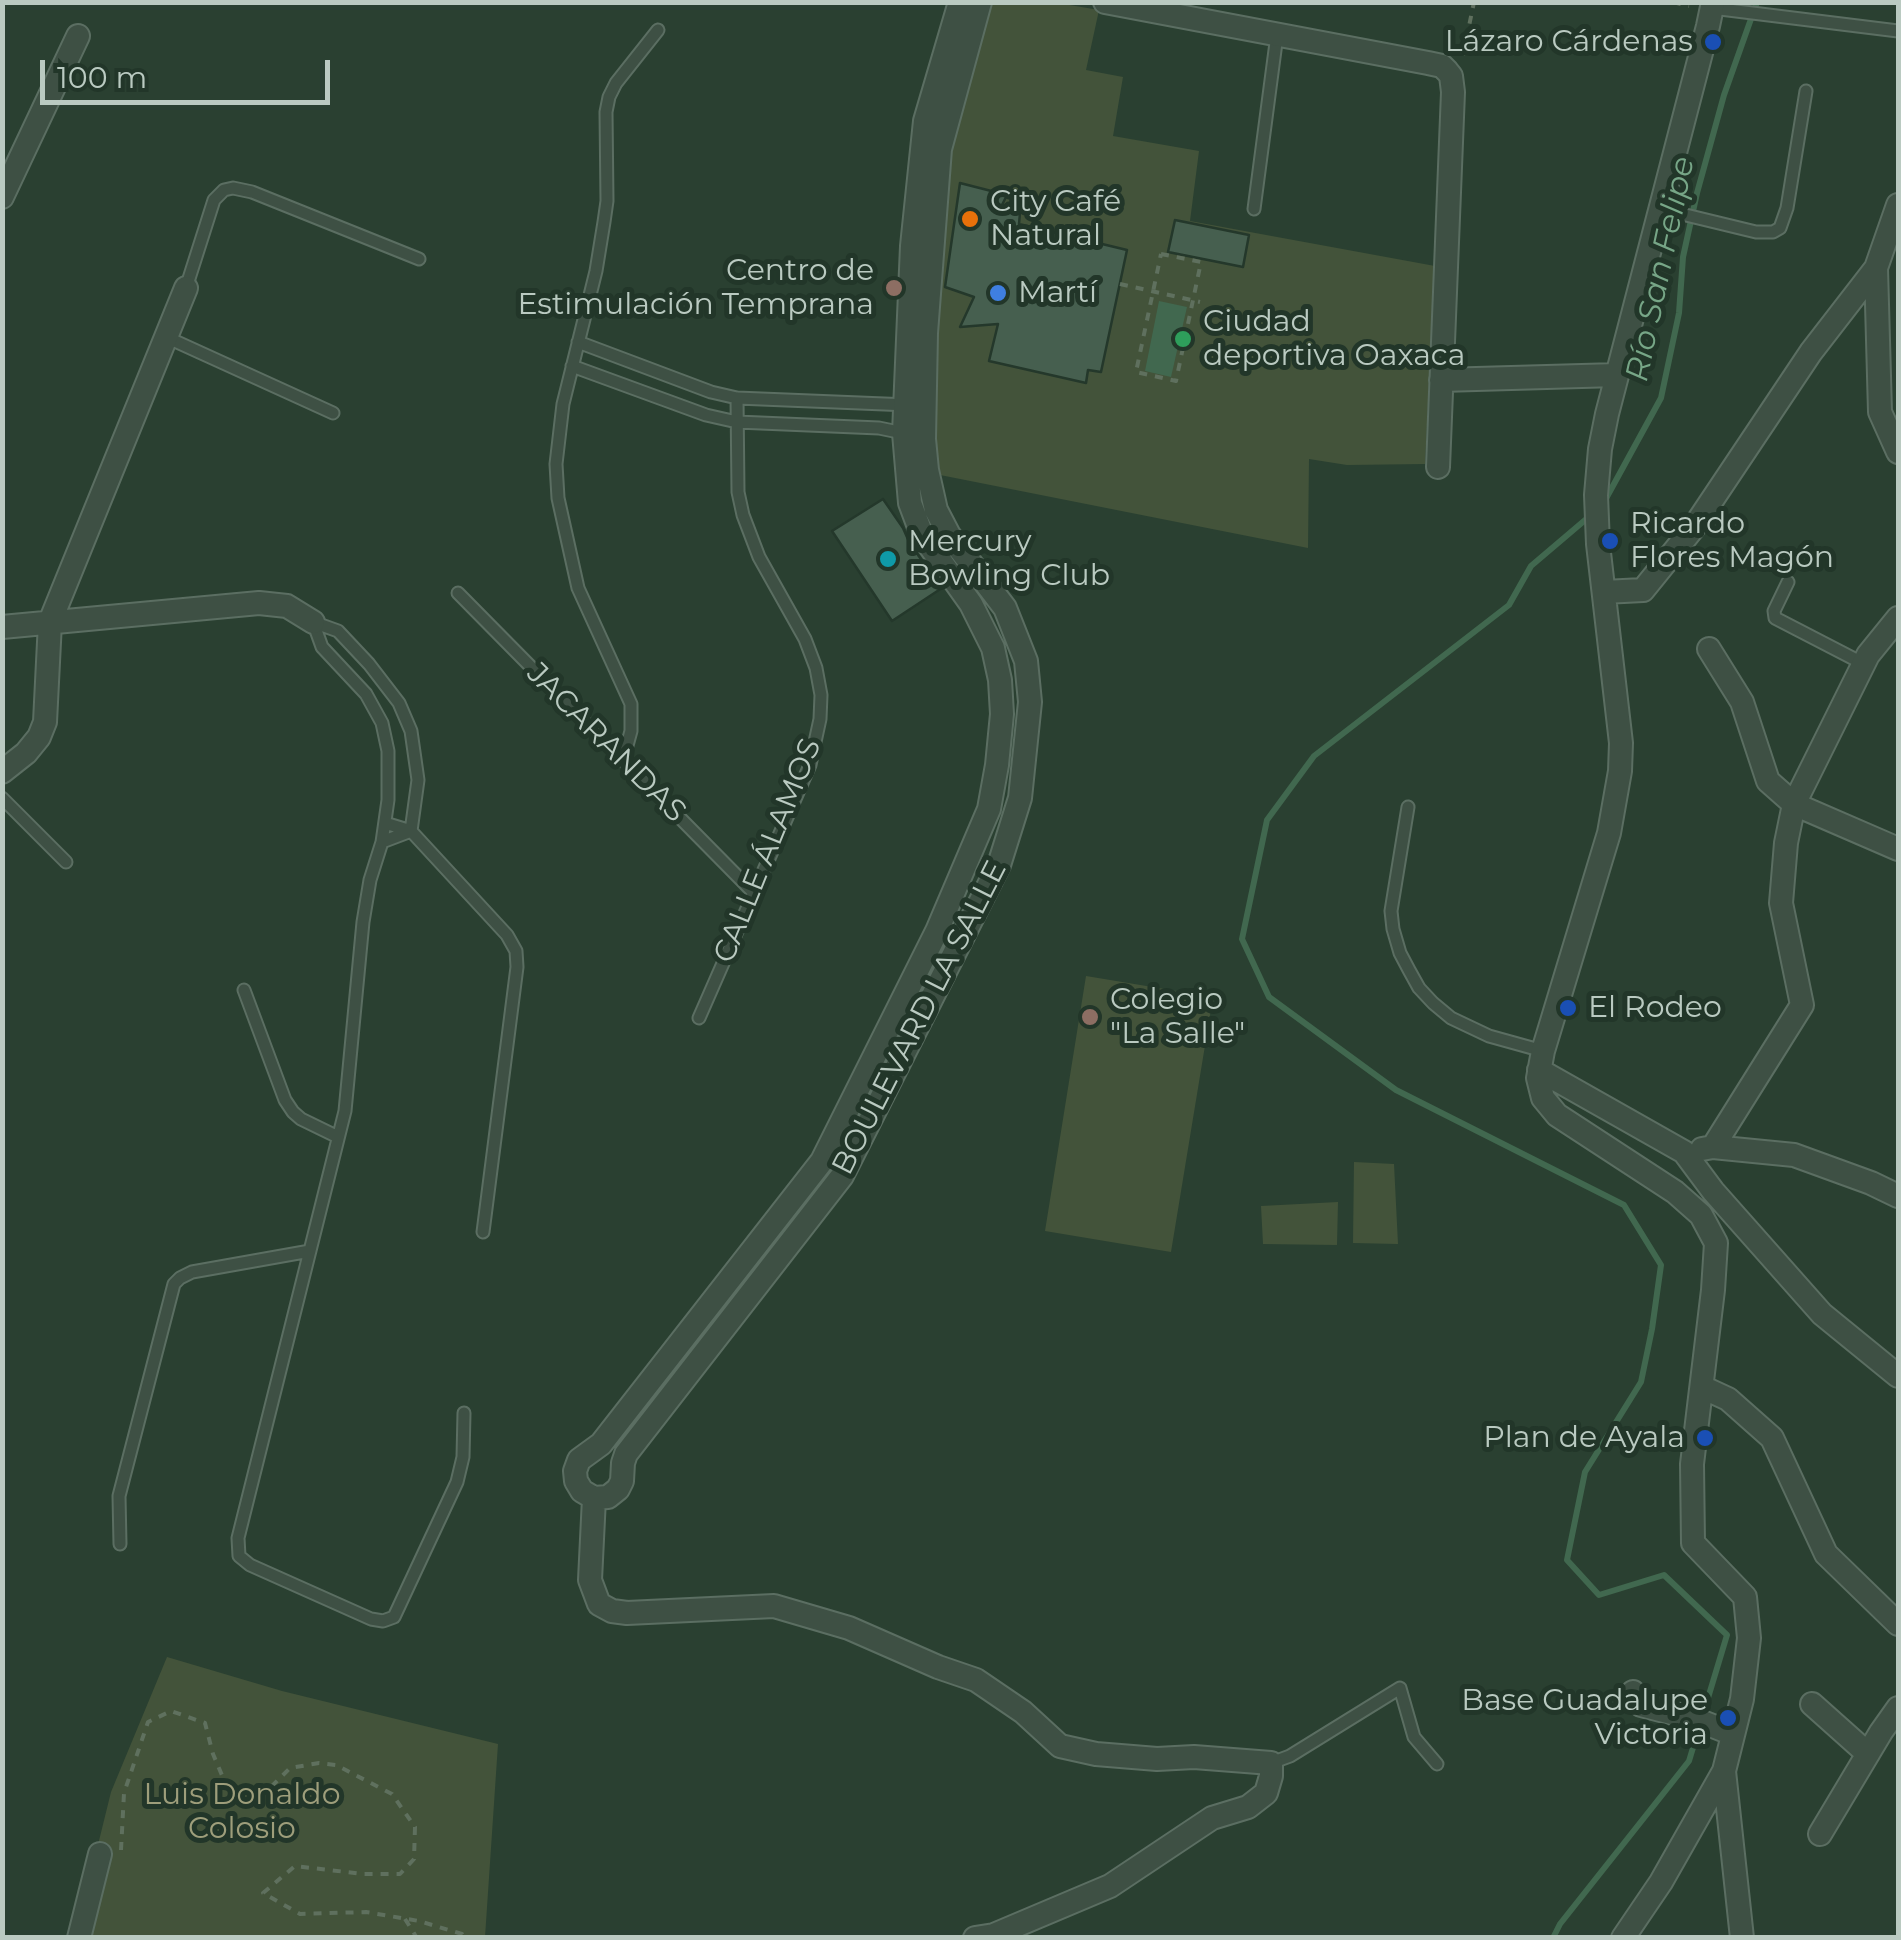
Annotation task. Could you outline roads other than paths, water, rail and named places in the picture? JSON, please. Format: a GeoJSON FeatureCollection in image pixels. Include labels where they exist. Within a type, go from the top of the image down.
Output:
{"type":"FeatureCollection","features":[{"type":"Feature","properties":{"kind":"street","name":"BOULEVARD LA SALLE"},"geometry":{"type":"LineString","coordinates":[[914,436],[936,510],[949,535],[1006,608],[1026,661],[1030,702],[1020,798],[999,864],[842,1176],[626,1454],[618,1489],[608,1496],[594,1498],[576,1482],[580,1460],[601,1444],[816,1170],[937,930],[989,810],[1002,714],[993,648],[971,604],[922,535],[910,503],[914,436],[912,246],[926,121],[960,2]]}},
{"type":"Feature","properties":{"kind":"street","name":"BOULEVARD LA SALLE"},"geometry":{"type":"LineString","coordinates":[[914,405],[940,150],[980,2]]}},
{"type":"Feature","properties":{"kind":"street"},"geometry":{"type":"LineString","coordinates":[[1105,2],[1436,64],[1447,71],[1453,92],[1438,467]]}},
{"type":"Feature","properties":{"kind":"street"},"geometry":{"type":"LineString","coordinates":[[1710,6],[1668,210],[1617,374],[1600,449],[1596,495],[1598,544],[1621,743],[1618,786],[1609,832],[1541,1061],[1539,1088],[1557,1115],[1675,1192],[1701,1215],[1716,1243],[1692,1464],[1692,1543],[1745,1597],[1749,1638],[1742,1698],[1727,1732],[1724,1771],[1742,1938]]}},
{"type":"Feature","properties":{"kind":"street"},"geometry":{"type":"LineString","coordinates":[[2,197],[78,36]]}},
{"type":"Feature","properties":{"kind":"street"},"geometry":{"type":"LineString","coordinates":[[1604,592],[1643,590],[1694,526],[1811,352],[1876,268],[1898,205]]}},
{"type":"Feature","properties":{"kind":"street"},"geometry":{"type":"LineString","coordinates":[[1876,268],[1880,412],[1898,452]]}},
{"type":"Feature","properties":{"kind":"street"},"geometry":{"type":"LineString","coordinates":[[2,772],[26,753],[45,722],[50,622],[186,288]]}},
{"type":"Feature","properties":{"kind":"street"},"geometry":{"type":"LineString","coordinates":[[1441,380],[1617,374]]}},
{"type":"Feature","properties":{"kind":"street"},"geometry":{"type":"LineString","coordinates":[[2,627],[259,603],[286,606],[313,622]]}},
{"type":"Feature","properties":{"kind":"street"},"geometry":{"type":"LineString","coordinates":[[1712,1147],[1802,1005],[1781,902],[1794,804],[1864,664],[1898,618]]}},
{"type":"Feature","properties":{"kind":"street"},"geometry":{"type":"LineString","coordinates":[[1710,650],[1742,702],[1768,781],[1794,804],[1898,848]]}},
{"type":"Feature","properties":{"kind":"street"},"geometry":{"type":"LineString","coordinates":[[1541,1061],[1684,1152],[1713,1191],[1822,1314],[1898,1376]]}},
{"type":"Feature","properties":{"kind":"street"},"geometry":{"type":"LineString","coordinates":[[1684,1152],[1712,1147],[1794,1156],[1898,1196]]}},
{"type":"Feature","properties":{"kind":"street"},"geometry":{"type":"LineString","coordinates":[[1702,1387],[1728,1400],[1772,1438],[1826,1554],[1898,1624]]}},
{"type":"Feature","properties":{"kind":"street","name":"BOULEVARD LA SALLE"},"geometry":{"type":"LineString","coordinates":[[594,1498],[590,1580],[600,1604],[612,1611],[774,1606],[850,1628],[976,1680],[1023,1712],[1060,1746],[1157,1759],[1194,1757],[1271,1763]]}},
{"type":"Feature","properties":{"kind":"street"},"geometry":{"type":"LineString","coordinates":[[1632,1692],[1641,1704],[1727,1732]]}},
{"type":"Feature","properties":{"kind":"street"},"geometry":{"type":"LineString","coordinates":[[1812,1704],[1868,1754]]}},
{"type":"Feature","properties":{"kind":"street"},"geometry":{"type":"LineString","coordinates":[[1820,1834],[1898,1708]]}},
{"type":"Feature","properties":{"kind":"street"},"geometry":{"type":"LineString","coordinates":[[975,1938],[994,1935],[1110,1886],[1212,1818],[1248,1807],[1266,1793],[1271,1763]]}},
{"type":"Feature","properties":{"kind":"street"},"geometry":{"type":"LineString","coordinates":[[1623,1938],[1661,1882],[1724,1771]]}},
{"type":"Feature","properties":{"kind":"street"},"geometry":{"type":"LineString","coordinates":[[79,1938],[111,1858]]}},
{"type":"Feature","properties":{"kind":"lane"},"geometry":{"type":"LineString","coordinates":[[1809,2],[1811,20]]}},
{"type":"Feature","properties":{"kind":"lane"},"geometry":{"type":"LineString","coordinates":[[1710,6],[1898,31]]}},
{"type":"Feature","properties":{"kind":"lane"},"geometry":{"type":"LineString","coordinates":[[623,760],[631,732],[631,704],[578,588],[558,498],[556,464],[558,434],[604,222],[609,97],[658,30]]}},
{"type":"Feature","properties":{"kind":"lane"},"geometry":{"type":"LineString","coordinates":[[1254,209],[1277,34]]}},
{"type":"Feature","properties":{"kind":"lane"},"geometry":{"type":"LineString","coordinates":[[1668,210],[1766,234],[1780,228],[1806,92]]}},
{"type":"Feature","properties":{"kind":"lane"},"geometry":{"type":"LineString","coordinates":[[186,288],[214,200],[232,188],[252,192],[420,259]]}},
{"type":"Feature","properties":{"kind":"lane"},"geometry":{"type":"LineString","coordinates":[[166,336],[333,413]]}},
{"type":"Feature","properties":{"kind":"lane"},"geometry":{"type":"LineString","coordinates":[[578,342],[737,398],[914,405]]}},
{"type":"Feature","properties":{"kind":"lane"},"geometry":{"type":"LineString","coordinates":[[572,366],[737,422],[879,428],[914,436]]}},
{"type":"Feature","properties":{"kind":"lane","name":"CALLE ÁLAMOS"},"geometry":{"type":"LineString","coordinates":[[699,1018],[810,765],[820,719],[816,668],[743,515],[738,492],[737,398]]}},
{"type":"Feature","properties":{"kind":"lane"},"geometry":{"type":"LineString","coordinates":[[1788,582],[1774,611],[1775,618],[1864,664]]}},
{"type":"Feature","properties":{"kind":"lane","name":"JACARANDAS"},"geometry":{"type":"LineString","coordinates":[[458,593],[754,893]]}},
{"type":"Feature","properties":{"kind":"lane"},"geometry":{"type":"LineString","coordinates":[[313,622],[322,646],[366,694],[382,723],[389,774],[386,823],[366,900],[347,1094],[238,1538],[239,1556],[250,1565],[371,1619],[383,1622],[394,1617],[457,1482],[464,1413]]}},
{"type":"Feature","properties":{"kind":"lane"},"geometry":{"type":"LineString","coordinates":[[313,622],[338,631],[399,704],[411,730],[417,764],[410,831]]}},
{"type":"Feature","properties":{"kind":"lane"},"geometry":{"type":"LineString","coordinates":[[2,798],[66,862]]}},
{"type":"Feature","properties":{"kind":"lane"},"geometry":{"type":"LineString","coordinates":[[1408,807],[1391,911],[1400,953],[1419,988],[1451,1018],[1541,1061]]}},
{"type":"Feature","properties":{"kind":"lane"},"geometry":{"type":"LineString","coordinates":[[386,823],[410,831],[507,935],[517,958],[483,1232]]}},
{"type":"Feature","properties":{"kind":"lane"},"geometry":{"type":"LineString","coordinates":[[382,842],[410,831]]}},
{"type":"Feature","properties":{"kind":"lane"},"geometry":{"type":"LineString","coordinates":[[244,990],[285,1100],[301,1119],[338,1136]]}},
{"type":"Feature","properties":{"kind":"lane"},"geometry":{"type":"LineString","coordinates":[[120,1544],[118,1506],[123,1479],[174,1284],[192,1272],[310,1251]]}},
{"type":"Feature","properties":{"kind":"lane"},"geometry":{"type":"LineString","coordinates":[[1271,1763],[1290,1756],[1400,1688],[1414,1736],[1437,1764]]}},
{"type":"Feature","properties":{"kind":"waterway","name":"Río San Felipe"},"geometry":{"type":"LineString","coordinates":[[1603,504],[1661,398],[1679,313],[1683,257],[1697,193],[1724,95],[1757,2]]}},
{"type":"Feature","properties":{"kind":"waterway"},"geometry":{"type":"LineString","coordinates":[[1553,1938],[1689,1761],[1727,1635],[1664,1575],[1599,1595],[1567,1560],[1585,1472],[1641,1382],[1661,1265],[1624,1205],[1396,1090],[1269,997],[1242,939],[1267,820],[1314,756],[1509,605],[1531,566],[1591,515]]}},
{"type":"Feature","properties":{"kind":"place","name":"Lázaro Cárdenas"},"geometry":{"type":"Point","coordinates":[1713,42]}},
{"type":"Feature","properties":{"kind":"place","name":"City Café Natural"},"geometry":{"type":"Point","coordinates":[970,219]}},
{"type":"Feature","properties":{"kind":"place","name":"Centro de Estimulación Temprana"},"geometry":{"type":"Point","coordinates":[894,288]}},
{"type":"Feature","properties":{"kind":"place","name":"Martí"},"geometry":{"type":"Point","coordinates":[998,293]}},
{"type":"Feature","properties":{"kind":"place","name":"Ciudad deportiva Oaxaca"},"geometry":{"type":"Point","coordinates":[1183,339]}},
{"type":"Feature","properties":{"kind":"place","name":"Ricardo Flores Magón"},"geometry":{"type":"Point","coordinates":[1610,541]}},
{"type":"Feature","properties":{"kind":"place","name":"Mercury Bowling Club"},"geometry":{"type":"Point","coordinates":[888,559]}},
{"type":"Feature","properties":{"kind":"place","name":"El Rodeo"},"geometry":{"type":"Point","coordinates":[1568,1008]}},
{"type":"Feature","properties":{"kind":"place","name":"Colegio \"La Salle\""},"geometry":{"type":"Point","coordinates":[1090,1017]}},
{"type":"Feature","properties":{"kind":"place","name":"Plan de Ayala"},"geometry":{"type":"Point","coordinates":[1705,1438]}},
{"type":"Feature","properties":{"kind":"place","name":"Base Guadalupe Victoria"},"geometry":{"type":"Point","coordinates":[1728,1718]}},
{"type":"Feature","properties":{"kind":"park label","name":"Luis Donaldo Colosio"},"geometry":{"type":"Point","coordinates":[242,1812]}}]}
